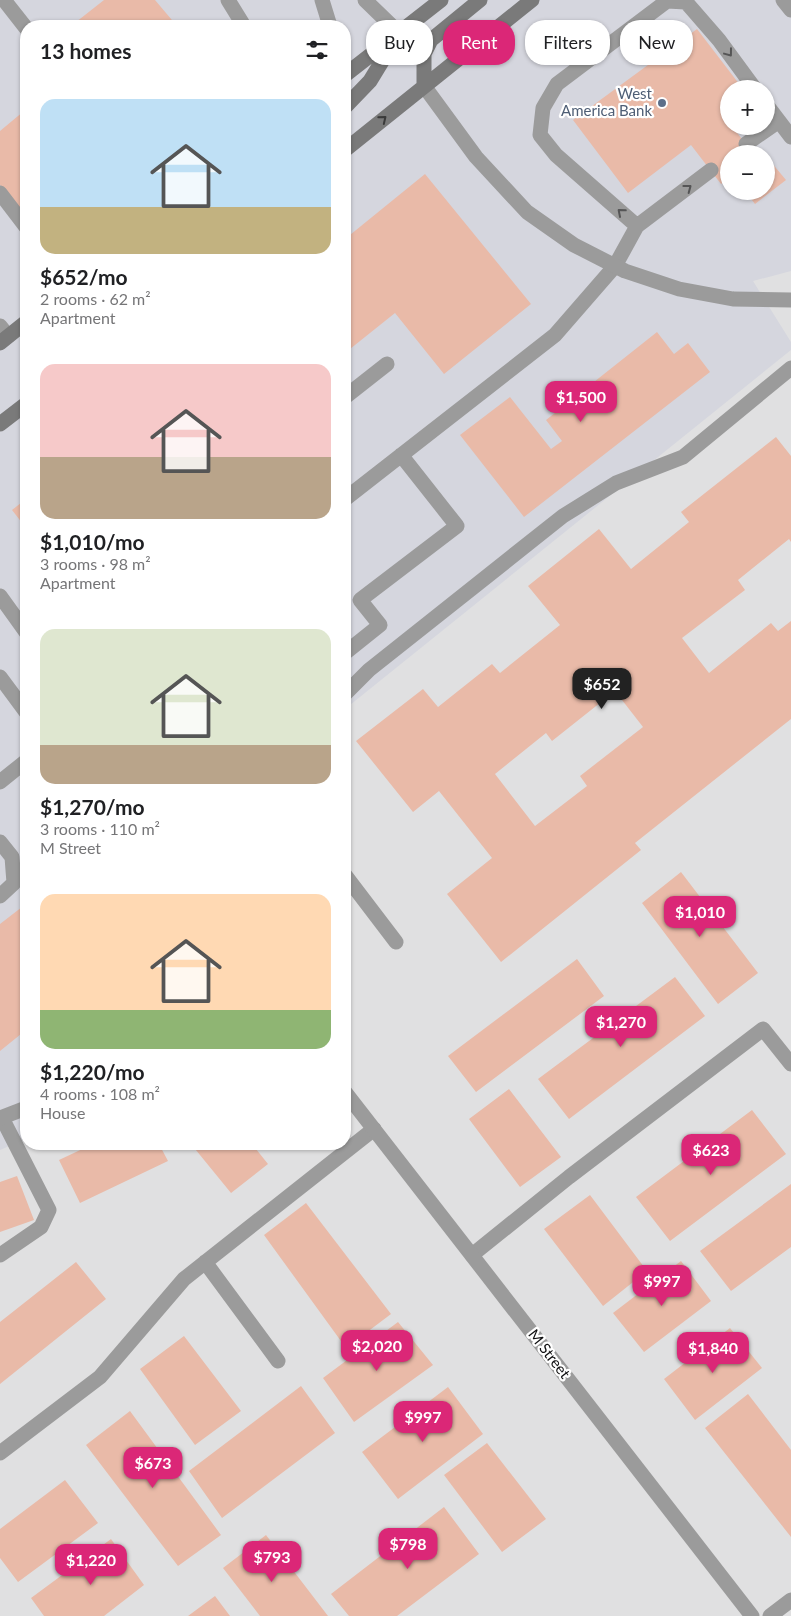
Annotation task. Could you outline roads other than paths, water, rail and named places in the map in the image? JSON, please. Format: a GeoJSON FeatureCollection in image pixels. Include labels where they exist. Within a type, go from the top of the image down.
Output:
{"type":"FeatureCollection","features":[{"type":"Feature","properties":{"kind":"main road"},"geometry":{"type":"LineString","coordinates":[[416,20],[441,0]]}},
{"type":"Feature","properties":{"kind":"main road"},"geometry":{"type":"LineString","coordinates":[[424,86],[424,54],[431,40],[480,0]]}},
{"type":"Feature","properties":{"kind":"main road"},"geometry":{"type":"LineString","coordinates":[[351,145],[532,0]]}},
{"type":"Feature","properties":{"kind":"main road"},"geometry":{"type":"LineString","coordinates":[[351,70],[366,59]]}},
{"type":"Feature","properties":{"kind":"main road"},"geometry":{"type":"LineString","coordinates":[[351,101],[370,81],[380,65]]}},
{"type":"Feature","properties":{"kind":"main road"},"geometry":{"type":"LineString","coordinates":[[3,335],[20,325]]}},
{"type":"Feature","properties":{"kind":"main road"},"geometry":{"type":"LineString","coordinates":[[0,424],[20,409]]}},
{"type":"Feature","properties":{"kind":"street"},"geometry":{"type":"LineString","coordinates":[[4,0],[20,20]]}},
{"type":"Feature","properties":{"kind":"street"},"geometry":{"type":"LineString","coordinates":[[228,0],[240,20]]}},
{"type":"Feature","properties":{"kind":"street"},"geometry":{"type":"LineString","coordinates":[[322,0],[328,20]]}},
{"type":"Feature","properties":{"kind":"street"},"geometry":{"type":"LineString","coordinates":[[365,0],[386,20]]}},
{"type":"Feature","properties":{"kind":"street"},"geometry":{"type":"LineString","coordinates":[[783,0],[791,10]]}},
{"type":"Feature","properties":{"kind":"street"},"geometry":{"type":"LineString","coordinates":[[636,226],[556,155],[540,135],[543,108],[557,84],[667,1],[686,2],[719,40],[748,80]]}},
{"type":"Feature","properties":{"kind":"street"},"geometry":{"type":"LineString","coordinates":[[424,86],[476,157],[527,212],[574,245],[625,271],[679,289],[733,299],[791,300]]}},
{"type":"Feature","properties":{"kind":"street"},"geometry":{"type":"LineString","coordinates":[[775,116],[791,137]]}},
{"type":"Feature","properties":{"kind":"street"},"geometry":{"type":"LineString","coordinates":[[746,144],[779,121]]}},
{"type":"Feature","properties":{"kind":"street"},"geometry":{"type":"LineString","coordinates":[[351,494],[555,335],[615,266],[636,226],[711,170]]}},
{"type":"Feature","properties":{"kind":"street"},"geometry":{"type":"LineString","coordinates":[[0,193],[20,219]]}},
{"type":"Feature","properties":{"kind":"street"},"geometry":{"type":"LineString","coordinates":[[351,392],[387,364]]}},
{"type":"Feature","properties":{"kind":"street"},"geometry":{"type":"LineString","coordinates":[[351,688],[369,670],[563,516],[616,483],[683,457],[791,368]]}},
{"type":"Feature","properties":{"kind":"street"},"geometry":{"type":"LineString","coordinates":[[351,648],[380,626],[360,600],[458,526],[401,455]]}},
{"type":"Feature","properties":{"kind":"street"},"geometry":{"type":"LineString","coordinates":[[0,596],[20,624]]}},
{"type":"Feature","properties":{"kind":"street"},"geometry":{"type":"LineString","coordinates":[[0,677],[20,704]]}},
{"type":"Feature","properties":{"kind":"street"},"geometry":{"type":"LineString","coordinates":[[0,782],[20,766]]}},
{"type":"Feature","properties":{"kind":"street"},"geometry":{"type":"LineString","coordinates":[[0,842],[12,857],[14,883],[0,896]]}},
{"type":"Feature","properties":{"kind":"street"},"geometry":{"type":"LineString","coordinates":[[351,883],[396,942]]}},
{"type":"Feature","properties":{"kind":"street"},"geometry":{"type":"LineString","coordinates":[[472,1255],[763,1029],[791,1064]]}},
{"type":"Feature","properties":{"kind":"street","name":"M Street"},"geometry":{"type":"LineString","coordinates":[[351,1100],[752,1616]]}},
{"type":"Feature","properties":{"kind":"street"},"geometry":{"type":"LineString","coordinates":[[0,1255],[42,1227],[48,1210],[1,1118],[20,1110]]}},
{"type":"Feature","properties":{"kind":"street"},"geometry":{"type":"LineString","coordinates":[[351,1147],[374,1129]]}},
{"type":"Feature","properties":{"kind":"street"},"geometry":{"type":"LineString","coordinates":[[0,1453],[100,1377],[184,1279],[347,1150]]}},
{"type":"Feature","properties":{"kind":"street"},"geometry":{"type":"LineString","coordinates":[[205,1262],[278,1361]]}},
{"type":"Feature","properties":{"kind":"street"},"geometry":{"type":"LineString","coordinates":[[770,1616],[791,1600]]}},
{"type":"Feature","properties":{"kind":"place","name":"West America Bank"},"geometry":{"type":"Point","coordinates":[662,103]}}]}
